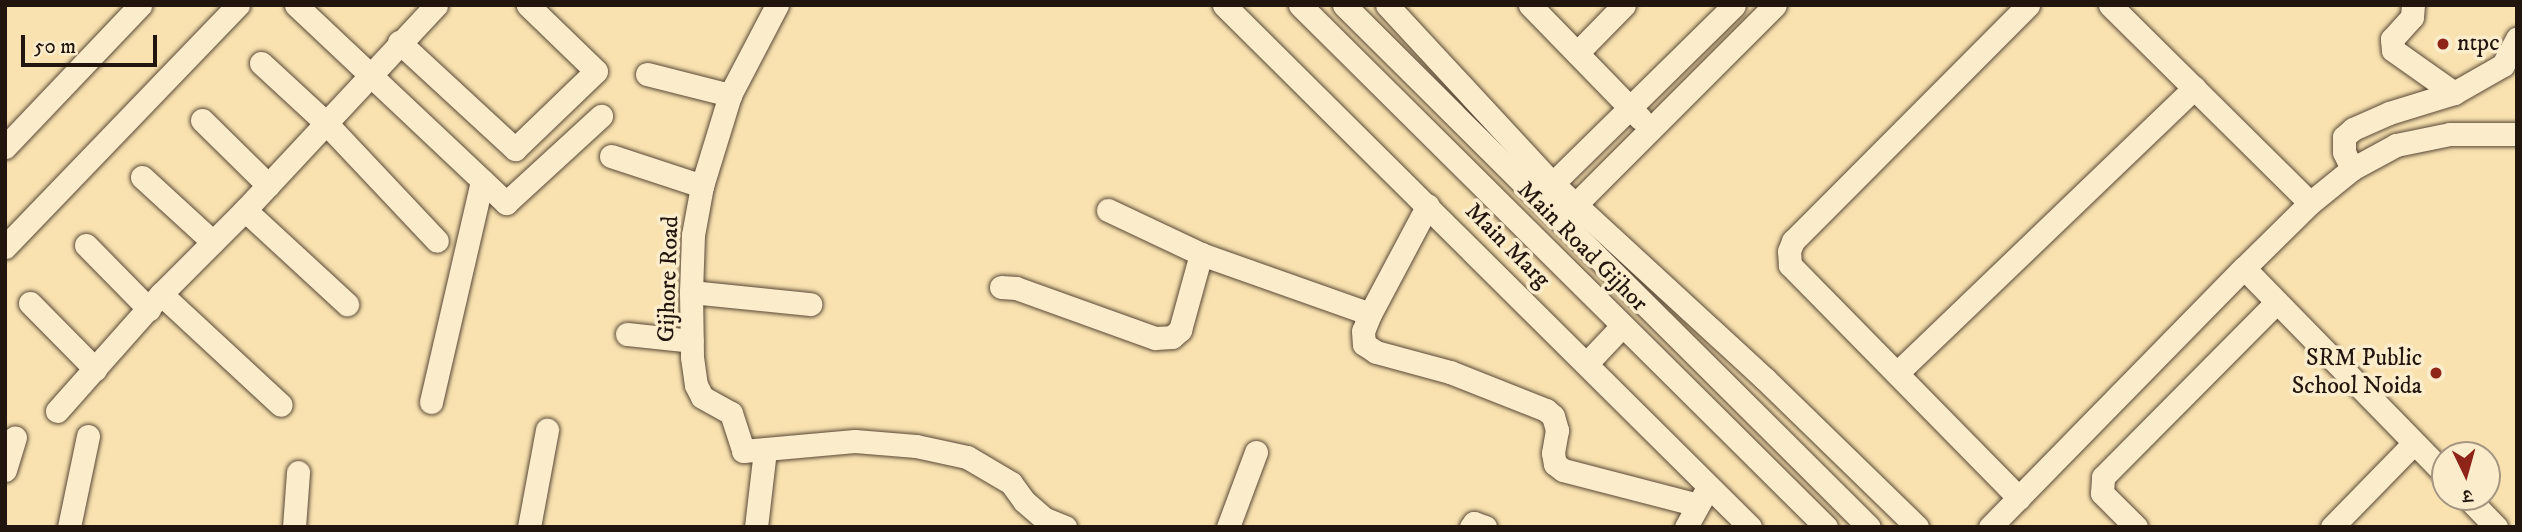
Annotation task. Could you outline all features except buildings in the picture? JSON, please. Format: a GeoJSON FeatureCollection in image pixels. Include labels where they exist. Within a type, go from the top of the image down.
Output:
{"type":"FeatureCollection","features":[{"type":"Feature","properties":{"kind":"street"},"geometry":{"type":"LineString","coordinates":[[5,147],[139,5]]}},
{"type":"Feature","properties":{"kind":"street"},"geometry":{"type":"LineString","coordinates":[[5,247],[238,5]]}},
{"type":"Feature","properties":{"kind":"street"},"geometry":{"type":"LineString","coordinates":[[296,5],[506,203],[601,116]]}},
{"type":"Feature","properties":{"kind":"street"},"geometry":{"type":"LineString","coordinates":[[57,411],[155,301],[245,210],[436,5]]}},
{"type":"Feature","properties":{"kind":"street"},"geometry":{"type":"LineString","coordinates":[[399,42],[515,149],[596,71],[528,5]]}},
{"type":"Feature","properties":{"kind":"street","name":"Gijhore Road"},"geometry":{"type":"LineString","coordinates":[[765,450],[743,451],[731,413],[702,397],[696,385],[691,292],[693,235],[702,186],[730,95],[778,5]]}},
{"type":"Feature","properties":{"kind":"street","name":"Main Marg"},"geometry":{"type":"LineString","coordinates":[[1224,5],[1587,363],[1703,495],[1750,527]]}},
{"type":"Feature","properties":{"kind":"street","name":"Main Road Gijhor"},"geometry":{"type":"LineString","coordinates":[[1300,5],[1826,527]]}},
{"type":"Feature","properties":{"kind":"street","name":"Main Road Gijhor"},"geometry":{"type":"LineString","coordinates":[[1344,5],[1545,191]]}},
{"type":"Feature","properties":{"kind":"street"},"geometry":{"type":"LineString","coordinates":[[1387,5],[1545,191],[1567,213],[1765,379],[1917,527]]}},
{"type":"Feature","properties":{"kind":"street"},"geometry":{"type":"LineString","coordinates":[[1530,5],[1649,129]]}},
{"type":"Feature","properties":{"kind":"street"},"geometry":{"type":"LineString","coordinates":[[1577,53],[1625,5]]}},
{"type":"Feature","properties":{"kind":"street"},"geometry":{"type":"LineString","coordinates":[[1516,218],[1734,5]]}},
{"type":"Feature","properties":{"kind":"street"},"geometry":{"type":"LineString","coordinates":[[1538,242],[1775,5]]}},
{"type":"Feature","properties":{"kind":"street"},"geometry":{"type":"LineString","coordinates":[[2018,498],[1790,265],[1789,251],[1793,241],[2028,5]]}},
{"type":"Feature","properties":{"kind":"street"},"geometry":{"type":"LineString","coordinates":[[2110,5],[2310,203]]}},
{"type":"Feature","properties":{"kind":"street"},"geometry":{"type":"LineString","coordinates":[[2413,5],[2412,17],[2392,39],[2393,50],[2455,93]]}},
{"type":"Feature","properties":{"kind":"street"},"geometry":{"type":"LineString","coordinates":[[2352,169],[2344,152],[2344,137],[2353,129],[2389,114],[2455,93],[2503,65],[2517,39]]}},
{"type":"Feature","properties":{"kind":"street"},"geometry":{"type":"LineString","coordinates":[[261,63],[325,122],[437,241]]}},
{"type":"Feature","properties":{"kind":"street"},"geometry":{"type":"LineString","coordinates":[[648,74],[730,95]]}},
{"type":"Feature","properties":{"kind":"street"},"geometry":{"type":"LineString","coordinates":[[1897,373],[2194,88]]}},
{"type":"Feature","properties":{"kind":"street"},"geometry":{"type":"LineString","coordinates":[[202,120],[268,185]]}},
{"type":"Feature","properties":{"kind":"street"},"geometry":{"type":"LineString","coordinates":[[1990,527],[2244,268],[2310,203],[2352,169],[2396,145],[2450,134],[2517,134]]}},
{"type":"Feature","properties":{"kind":"street"},"geometry":{"type":"LineString","coordinates":[[611,156],[702,186]]}},
{"type":"Feature","properties":{"kind":"street"},"geometry":{"type":"LineString","coordinates":[[142,177],[213,243]]}},
{"type":"Feature","properties":{"kind":"street"},"geometry":{"type":"LineString","coordinates":[[431,402],[482,181]]}},
{"type":"Feature","properties":{"kind":"street"},"geometry":{"type":"LineString","coordinates":[[1428,205],[1370,314],[1363,331],[1364,344],[1376,352],[1450,372],[1553,416],[1557,430],[1553,453],[1555,464],[1563,470],[1703,495],[1686,527]]}},
{"type":"Feature","properties":{"kind":"street"},"geometry":{"type":"LineString","coordinates":[[1108,209],[1201,254],[1370,314]]}},
{"type":"Feature","properties":{"kind":"street"},"geometry":{"type":"LineString","coordinates":[[245,210],[347,304]]}},
{"type":"Feature","properties":{"kind":"street","name":"Main Road Gijhor"},"geometry":{"type":"LineString","coordinates":[[1567,213],[1869,527]]}},
{"type":"Feature","properties":{"kind":"street"},"geometry":{"type":"LineString","coordinates":[[86,245],[281,405]]}},
{"type":"Feature","properties":{"kind":"street"},"geometry":{"type":"LineString","coordinates":[[1002,287],[1016,288],[1155,338],[1172,338],[1180,330],[1201,254]]}},
{"type":"Feature","properties":{"kind":"street"},"geometry":{"type":"LineString","coordinates":[[2244,268],[2431,460]]}},
{"type":"Feature","properties":{"kind":"street"},"geometry":{"type":"LineString","coordinates":[[691,292],[810,304]]}},
{"type":"Feature","properties":{"kind":"street"},"geometry":{"type":"LineString","coordinates":[[30,303],[95,369]]}},
{"type":"Feature","properties":{"kind":"street"},"geometry":{"type":"LineString","coordinates":[[2136,527],[2102,493],[2103,477],[2276,303]]}},
{"type":"Feature","properties":{"kind":"street"},"geometry":{"type":"LineString","coordinates":[[1587,363],[1622,326]]}},
{"type":"Feature","properties":{"kind":"street"},"geometry":{"type":"LineString","coordinates":[[627,334],[692,341]]}},
{"type":"Feature","properties":{"kind":"street"},"geometry":{"type":"LineString","coordinates":[[529,527],[547,430]]}},
{"type":"Feature","properties":{"kind":"street"},"geometry":{"type":"LineString","coordinates":[[69,527],[88,436]]}},
{"type":"Feature","properties":{"kind":"street"},"geometry":{"type":"LineString","coordinates":[[5,470],[15,438]]}},
{"type":"Feature","properties":{"kind":"street"},"geometry":{"type":"LineString","coordinates":[[756,527],[765,450],[855,441],[916,446],[967,457],[1011,483],[1024,501],[1045,519],[1065,527]]}},
{"type":"Feature","properties":{"kind":"street"},"geometry":{"type":"LineString","coordinates":[[2332,527],[2414,443]]}},
{"type":"Feature","properties":{"kind":"street"},"geometry":{"type":"LineString","coordinates":[[1228,527],[1256,452]]}},
{"type":"Feature","properties":{"kind":"street"},"geometry":{"type":"LineString","coordinates":[[294,527],[298,472]]}},
{"type":"Feature","properties":{"kind":"street"},"geometry":{"type":"LineString","coordinates":[[2481,511],[2496,527]]}},
{"type":"Feature","properties":{"kind":"street"},"geometry":{"type":"LineString","coordinates":[[1471,527],[1474,523],[1485,527]]}},
{"type":"Feature","properties":{"kind":"place","name":"ntpc"},"geometry":{"type":"Point","coordinates":[2443,44]}},
{"type":"Feature","properties":{"kind":"place","name":"SRM Public School Noida"},"geometry":{"type":"Point","coordinates":[2436,373]}}]}
